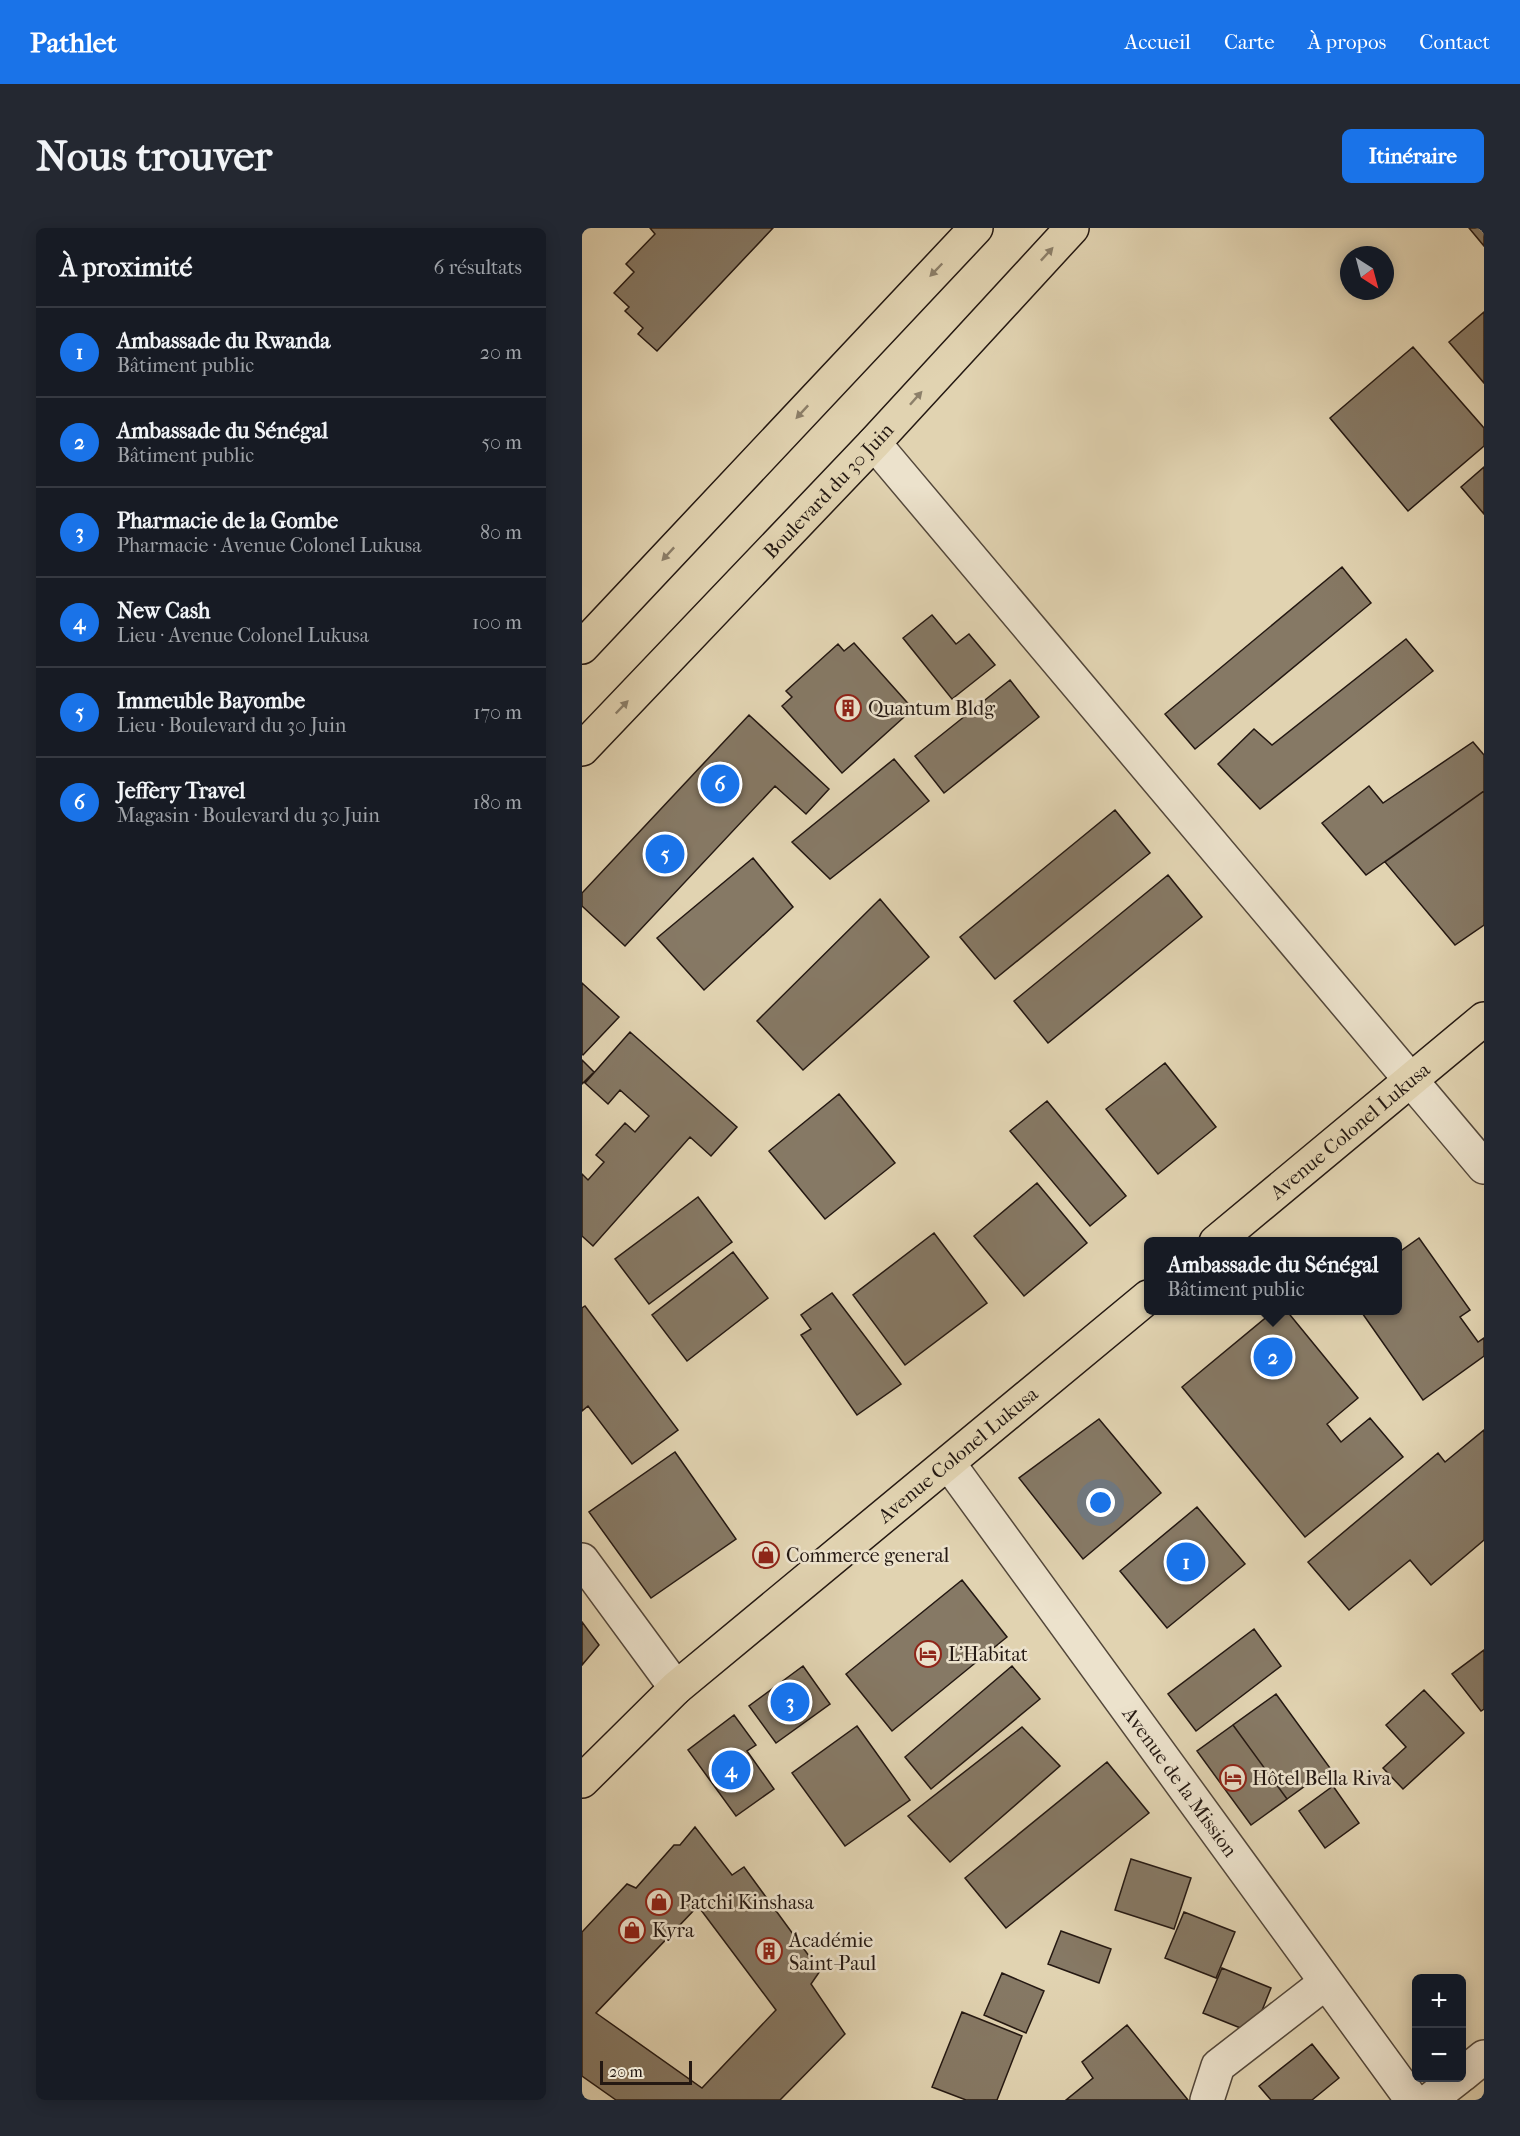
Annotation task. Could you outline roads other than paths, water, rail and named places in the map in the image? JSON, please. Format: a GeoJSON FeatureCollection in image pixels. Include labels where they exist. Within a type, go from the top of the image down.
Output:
{"type":"FeatureCollection","features":[{"type":"Feature","properties":{"kind":"main road"},"geometry":{"type":"LineString","coordinates":[[582,647],[976,228]]}},
{"type":"Feature","properties":{"kind":"main road","name":"Boulevard du 30 Juin"},"geometry":{"type":"LineString","coordinates":[[582,749],[874,443],[1072,228]]}},
{"type":"Feature","properties":{"kind":"main road","name":"Avenue Colonel Lukusa"},"geometry":{"type":"LineString","coordinates":[[1222,1237],[1484,1019]]}},
{"type":"Feature","properties":{"kind":"main road","name":"Avenue Colonel Lukusa"},"geometry":{"type":"LineString","coordinates":[[582,1781],[676,1688],[1144,1302]]}},
{"type":"Feature","properties":{"kind":"street"},"geometry":{"type":"LineString","coordinates":[[874,443],[1484,1167]]}},
{"type":"Feature","properties":{"kind":"street","name":"Avenue de la Mission"},"geometry":{"type":"LineString","coordinates":[[949,1464],[1412,2100]]}},
{"type":"Feature","properties":{"kind":"street"},"geometry":{"type":"LineString","coordinates":[[582,1560],[676,1688]]}},
{"type":"Feature","properties":{"kind":"street"},"geometry":{"type":"LineString","coordinates":[[1207,2100],[1218,2066],[1325,1983]]}},
{"type":"Feature","properties":{"kind":"street"},"geometry":{"type":"LineString","coordinates":[[1466,2071],[1484,2057]]}},
{"type":"Feature","properties":{"kind":"street"},"geometry":{"type":"LineString","coordinates":[[1430,2100],[1452,2082]]}},
{"type":"Feature","properties":{"kind":"place","name":"Quantum Bldg"},"geometry":{"type":"Point","coordinates":[848,708]}},
{"type":"Feature","properties":{"kind":"place","name":"Jeffery Travel"},"geometry":{"type":"Point","coordinates":[720,784]}},
{"type":"Feature","properties":{"kind":"place","name":"Immeuble Bayombe"},"geometry":{"type":"Point","coordinates":[665,854]}},
{"type":"Feature","properties":{"kind":"place","name":"Ambassade du Sénégal"},"geometry":{"type":"Point","coordinates":[1273,1357]}},
{"type":"Feature","properties":{"kind":"place","name":"Commerce general"},"geometry":{"type":"Point","coordinates":[766,1555]}},
{"type":"Feature","properties":{"kind":"place","name":"Ambassade du Rwanda"},"geometry":{"type":"Point","coordinates":[1186,1562]}},
{"type":"Feature","properties":{"kind":"place","name":"L'Habitat"},"geometry":{"type":"Point","coordinates":[928,1654]}},
{"type":"Feature","properties":{"kind":"place","name":"Pharmacie de la Gombe"},"geometry":{"type":"Point","coordinates":[790,1702]}},
{"type":"Feature","properties":{"kind":"place","name":"New Cash"},"geometry":{"type":"Point","coordinates":[731,1770]}},
{"type":"Feature","properties":{"kind":"place","name":"Hôtel Bella Riva"},"geometry":{"type":"Point","coordinates":[1233,1778]}},
{"type":"Feature","properties":{"kind":"place","name":"Patchi Kinshasa"},"geometry":{"type":"Point","coordinates":[659,1902]}},
{"type":"Feature","properties":{"kind":"place","name":"Kyra"},"geometry":{"type":"Point","coordinates":[632,1930]}},
{"type":"Feature","properties":{"kind":"place","name":"Académie Saint-Paul"},"geometry":{"type":"Point","coordinates":[769,1951]}}]}
